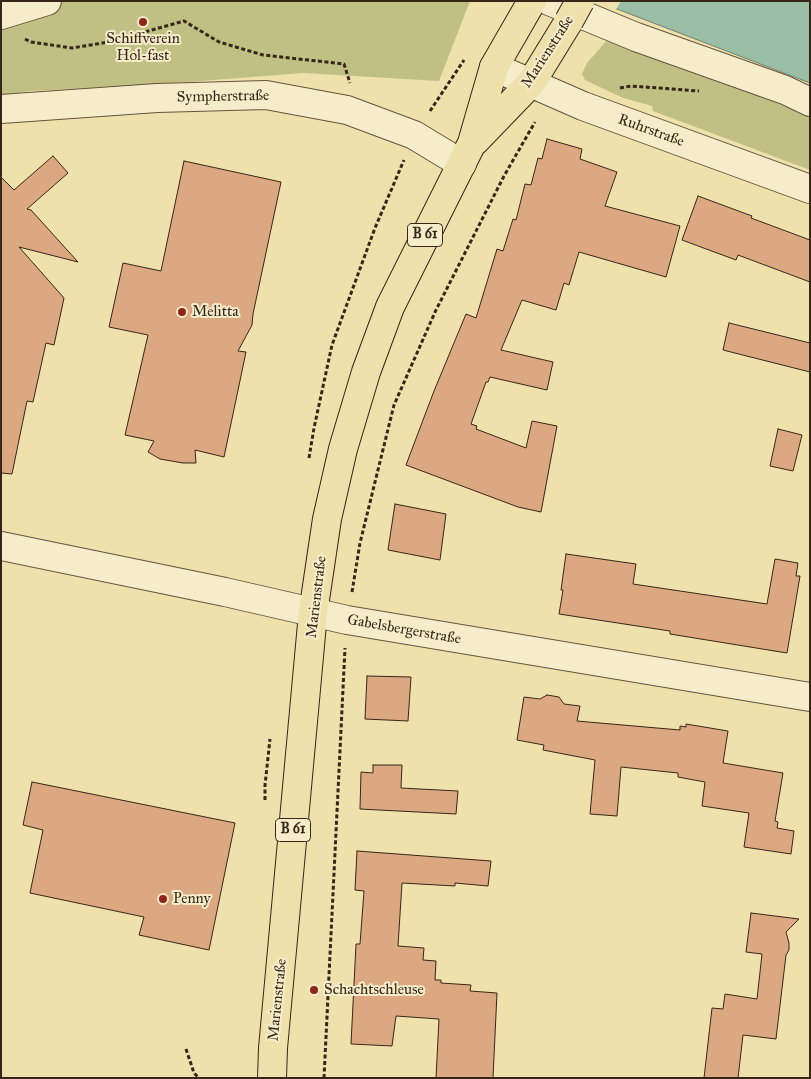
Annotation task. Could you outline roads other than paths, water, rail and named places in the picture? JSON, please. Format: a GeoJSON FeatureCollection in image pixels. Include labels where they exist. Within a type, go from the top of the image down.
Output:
{"type":"FeatureCollection","features":[{"type":"Feature","properties":{"kind":"main road","name":"Marienstraße"},"geometry":{"type":"LineString","coordinates":[[272,1078],[273,1048],[313,613],[327,519],[344,449],[366,372],[390,307],[467,154],[494,67],[537,3]]}},
{"type":"Feature","properties":{"kind":"main road","name":"Marienstraße"},"geometry":{"type":"LineString","coordinates":[[467,154],[541,88],[575,11]]}},
{"type":"Feature","properties":{"kind":"street"},"geometry":{"type":"LineString","coordinates":[[1,15],[47,1]]}},
{"type":"Feature","properties":{"kind":"street"},"geometry":{"type":"LineString","coordinates":[[537,3],[786,90],[810,102]]}},
{"type":"Feature","properties":{"kind":"street","name":"Ruhrstraße"},"geometry":{"type":"LineString","coordinates":[[494,67],[583,106],[810,189]]}},
{"type":"Feature","properties":{"kind":"street","name":"Sympherstraße"},"geometry":{"type":"LineString","coordinates":[[7,113],[157,98],[266,94],[347,110],[467,154]]}},
{"type":"Feature","properties":{"kind":"street","name":"Gabelsbergerstraße"},"geometry":{"type":"LineString","coordinates":[[1,546],[225,592],[347,620],[810,697]]}},
{"type":"Feature","properties":{"kind":"place","name":"Schiffverein Hol-fast"},"geometry":{"type":"Point","coordinates":[143,22]}},
{"type":"Feature","properties":{"kind":"place","name":"Melitta"},"geometry":{"type":"Point","coordinates":[182,312]}},
{"type":"Feature","properties":{"kind":"place","name":"Penny"},"geometry":{"type":"Point","coordinates":[163,899]}},
{"type":"Feature","properties":{"kind":"place","name":"Schachtschleuse"},"geometry":{"type":"Point","coordinates":[314,990]}}]}
